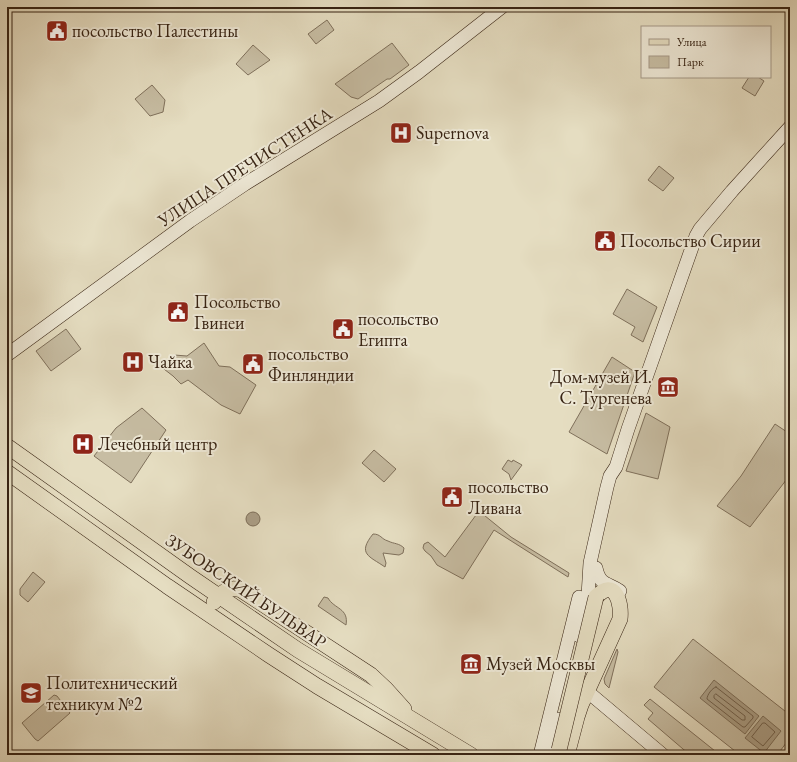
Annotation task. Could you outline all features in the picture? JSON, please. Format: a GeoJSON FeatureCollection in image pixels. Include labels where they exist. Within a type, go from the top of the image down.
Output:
{"type":"FeatureCollection","features":[{"type":"Feature","properties":{"kind":"main road","name":"УЛИЦА ПРЕЧИСТЕНКА"},"geometry":{"type":"LineString","coordinates":[[7,356],[211,207],[245,184],[379,101],[419,72],[502,7]]}},
{"type":"Feature","properties":{"kind":"main road"},"geometry":{"type":"LineString","coordinates":[[558,755],[592,596],[592,570],[607,487],[610,476],[616,467],[696,236],[700,229],[728,196],[790,127]]}},
{"type":"Feature","properties":{"kind":"main road","name":"ЗУБОВСКИЙ БУЛЬВАР"},"geometry":{"type":"LineString","coordinates":[[7,446],[298,650],[471,755]]}},
{"type":"Feature","properties":{"kind":"main road"},"geometry":{"type":"LineString","coordinates":[[7,472],[206,612],[316,686],[433,755]]}},
{"type":"Feature","properties":{"kind":"main road"},"geometry":{"type":"LineString","coordinates":[[566,755],[577,717],[625,607],[623,594],[618,589],[601,582],[592,570]]}},
{"type":"Feature","properties":{"kind":"main road"},"geometry":{"type":"LineString","coordinates":[[540,755],[580,591],[584,579],[592,570]]}},
{"type":"Feature","properties":{"kind":"main road"},"geometry":{"type":"LineString","coordinates":[[592,596],[609,591],[613,592],[617,596],[621,605],[620,620]]}},
{"type":"Feature","properties":{"kind":"main road"},"geometry":{"type":"LineString","coordinates":[[206,612],[219,596]]}},
{"type":"Feature","properties":{"kind":"main road"},"geometry":{"type":"LineString","coordinates":[[550,755],[592,596]]}},
{"type":"Feature","properties":{"kind":"main road"},"geometry":{"type":"LineString","coordinates":[[588,692],[664,755]]}},
{"type":"Feature","properties":{"kind":"green space"},"geometry":{"type":"Polygon","coordinates":[[[327,20],[334,30],[316,44],[308,34],[327,20]]]}},
{"type":"Feature","properties":{"kind":"green space"},"geometry":{"type":"Polygon","coordinates":[[[392,43],[409,65],[390,79],[387,79],[358,99],[351,97],[335,84],[392,43]]]}},
{"type":"Feature","properties":{"kind":"green space"},"geometry":{"type":"Polygon","coordinates":[[[253,45],[270,60],[248,75],[236,64],[253,45]]]}},
{"type":"Feature","properties":{"kind":"green space"},"geometry":{"type":"Polygon","coordinates":[[[748,78],[760,78],[764,81],[755,96],[742,88],[748,78]]]}},
{"type":"Feature","properties":{"kind":"green space"},"geometry":{"type":"Polygon","coordinates":[[[152,85],[165,100],[163,112],[150,116],[135,99],[152,85]]]}},
{"type":"Feature","properties":{"kind":"green space"},"geometry":{"type":"Polygon","coordinates":[[[659,166],[674,178],[663,191],[648,180],[659,166]]]}},
{"type":"Feature","properties":{"kind":"green space"},"geometry":{"type":"Polygon","coordinates":[[[627,289],[657,307],[643,342],[631,335],[635,327],[613,314],[627,289]]]}},
{"type":"Feature","properties":{"kind":"green space"},"geometry":{"type":"Polygon","coordinates":[[[66,329],[81,349],[51,371],[36,351],[66,329]]]}},
{"type":"Feature","properties":{"kind":"green space"},"geometry":{"type":"Polygon","coordinates":[[[204,343],[219,366],[230,367],[256,385],[240,414],[221,405],[188,380],[181,384],[160,366],[174,355],[187,356],[204,343]]]}},
{"type":"Feature","properties":{"kind":"green space"},"geometry":{"type":"Polygon","coordinates":[[[612,357],[635,372],[607,454],[569,432],[612,357]]]}},
{"type":"Feature","properties":{"kind":"green space"},"geometry":{"type":"Polygon","coordinates":[[[142,408],[166,430],[131,483],[94,456],[116,428],[142,408]]]}},
{"type":"Feature","properties":{"kind":"green space"},"geometry":{"type":"Polygon","coordinates":[[[646,413],[670,427],[658,479],[626,471],[646,413]]]}},
{"type":"Feature","properties":{"kind":"green space"},"geometry":{"type":"Polygon","coordinates":[[[775,424],[790,434],[790,475],[750,527],[717,506],[741,476],[775,424]]]}},
{"type":"Feature","properties":{"kind":"green space"},"geometry":{"type":"Polygon","coordinates":[[[374,450],[396,469],[384,482],[362,463],[374,450]]]}},
{"type":"Feature","properties":{"kind":"green space"},"geometry":{"type":"Polygon","coordinates":[[[508,460],[512,462],[513,460],[522,465],[511,480],[509,474],[502,469],[508,460]]]}},
{"type":"Feature","properties":{"kind":"green space"},"geometry":{"type":"Polygon","coordinates":[[[479,511],[511,537],[569,573],[568,577],[494,530],[463,579],[437,565],[423,548],[424,544],[428,542],[445,557],[479,511]]]}},
{"type":"Feature","properties":{"kind":"green space"},"geometry":{"type":"Polygon","coordinates":[[[373,534],[402,546],[404,548],[403,553],[399,555],[383,553],[386,563],[385,567],[367,554],[366,546],[373,534]]]}},
{"type":"Feature","properties":{"kind":"green space"},"geometry":{"type":"Polygon","coordinates":[[[33,572],[45,582],[28,602],[20,595],[20,589],[33,572]]]}},
{"type":"Feature","properties":{"kind":"green space"},"geometry":{"type":"Polygon","coordinates":[[[324,597],[328,598],[343,612],[346,619],[346,625],[318,606],[324,597]]]}},
{"type":"Feature","properties":{"kind":"green space"},"geometry":{"type":"Polygon","coordinates":[[[693,639],[790,715],[790,738],[777,755],[740,755],[654,687],[693,639]]]}},
{"type":"Feature","properties":{"kind":"green space"},"geometry":{"type":"Polygon","coordinates":[[[617,649],[618,652],[609,688],[605,684],[604,679],[617,649]]]}},
{"type":"Feature","properties":{"kind":"green space"},"geometry":{"type":"Polygon","coordinates":[[[54,695],[57,696],[70,713],[38,741],[22,723],[54,695]]]}},
{"type":"Feature","properties":{"kind":"green space"},"geometry":{"type":"Polygon","coordinates":[[[650,699],[720,755],[690,755],[648,719],[653,713],[644,705],[650,699]]]}},
{"type":"Feature","properties":{"kind":"water"},"geometry":{"type":"Polygon","coordinates":[[[250,512],[256,512],[260,516],[260,522],[256,526],[250,526],[246,522],[246,516],[250,512]]]}},
{"type":"Feature","properties":{"kind":"water"},"geometry":{"type":"Polygon","coordinates":[[[714,680],[759,716],[745,734],[700,698],[714,680]]]}},
{"type":"Feature","properties":{"kind":"water"},"geometry":{"type":"Polygon","coordinates":[[[763,716],[781,731],[764,753],[745,738],[763,716]]]}},
{"type":"Feature","properties":{"kind":"place","name":"посольство Палестины"},"geometry":{"type":"Point","coordinates":[57,31]}},
{"type":"Feature","properties":{"kind":"place","name":"Supernova"},"geometry":{"type":"Point","coordinates":[401,133]}},
{"type":"Feature","properties":{"kind":"place","name":"Посольство Сирии"},"geometry":{"type":"Point","coordinates":[605,241]}},
{"type":"Feature","properties":{"kind":"place","name":"Посольство Гвинеи"},"geometry":{"type":"Point","coordinates":[178,312]}},
{"type":"Feature","properties":{"kind":"place","name":"посольство Египта"},"geometry":{"type":"Point","coordinates":[343,329]}},
{"type":"Feature","properties":{"kind":"place","name":"Чайка"},"geometry":{"type":"Point","coordinates":[133,362]}},
{"type":"Feature","properties":{"kind":"place","name":"посольство Финляндии"},"geometry":{"type":"Point","coordinates":[253,364]}},
{"type":"Feature","properties":{"kind":"place","name":"Дом-музей И. С. Тургенева"},"geometry":{"type":"Point","coordinates":[668,387]}},
{"type":"Feature","properties":{"kind":"place","name":"Лечебный центр"},"geometry":{"type":"Point","coordinates":[83,444]}},
{"type":"Feature","properties":{"kind":"place","name":"посольство Ливана"},"geometry":{"type":"Point","coordinates":[452,497]}},
{"type":"Feature","properties":{"kind":"place","name":"Музей Москвы"},"geometry":{"type":"Point","coordinates":[471,664]}},
{"type":"Feature","properties":{"kind":"place","name":"Политехнический техникум №2"},"geometry":{"type":"Point","coordinates":[31,693]}}]}
